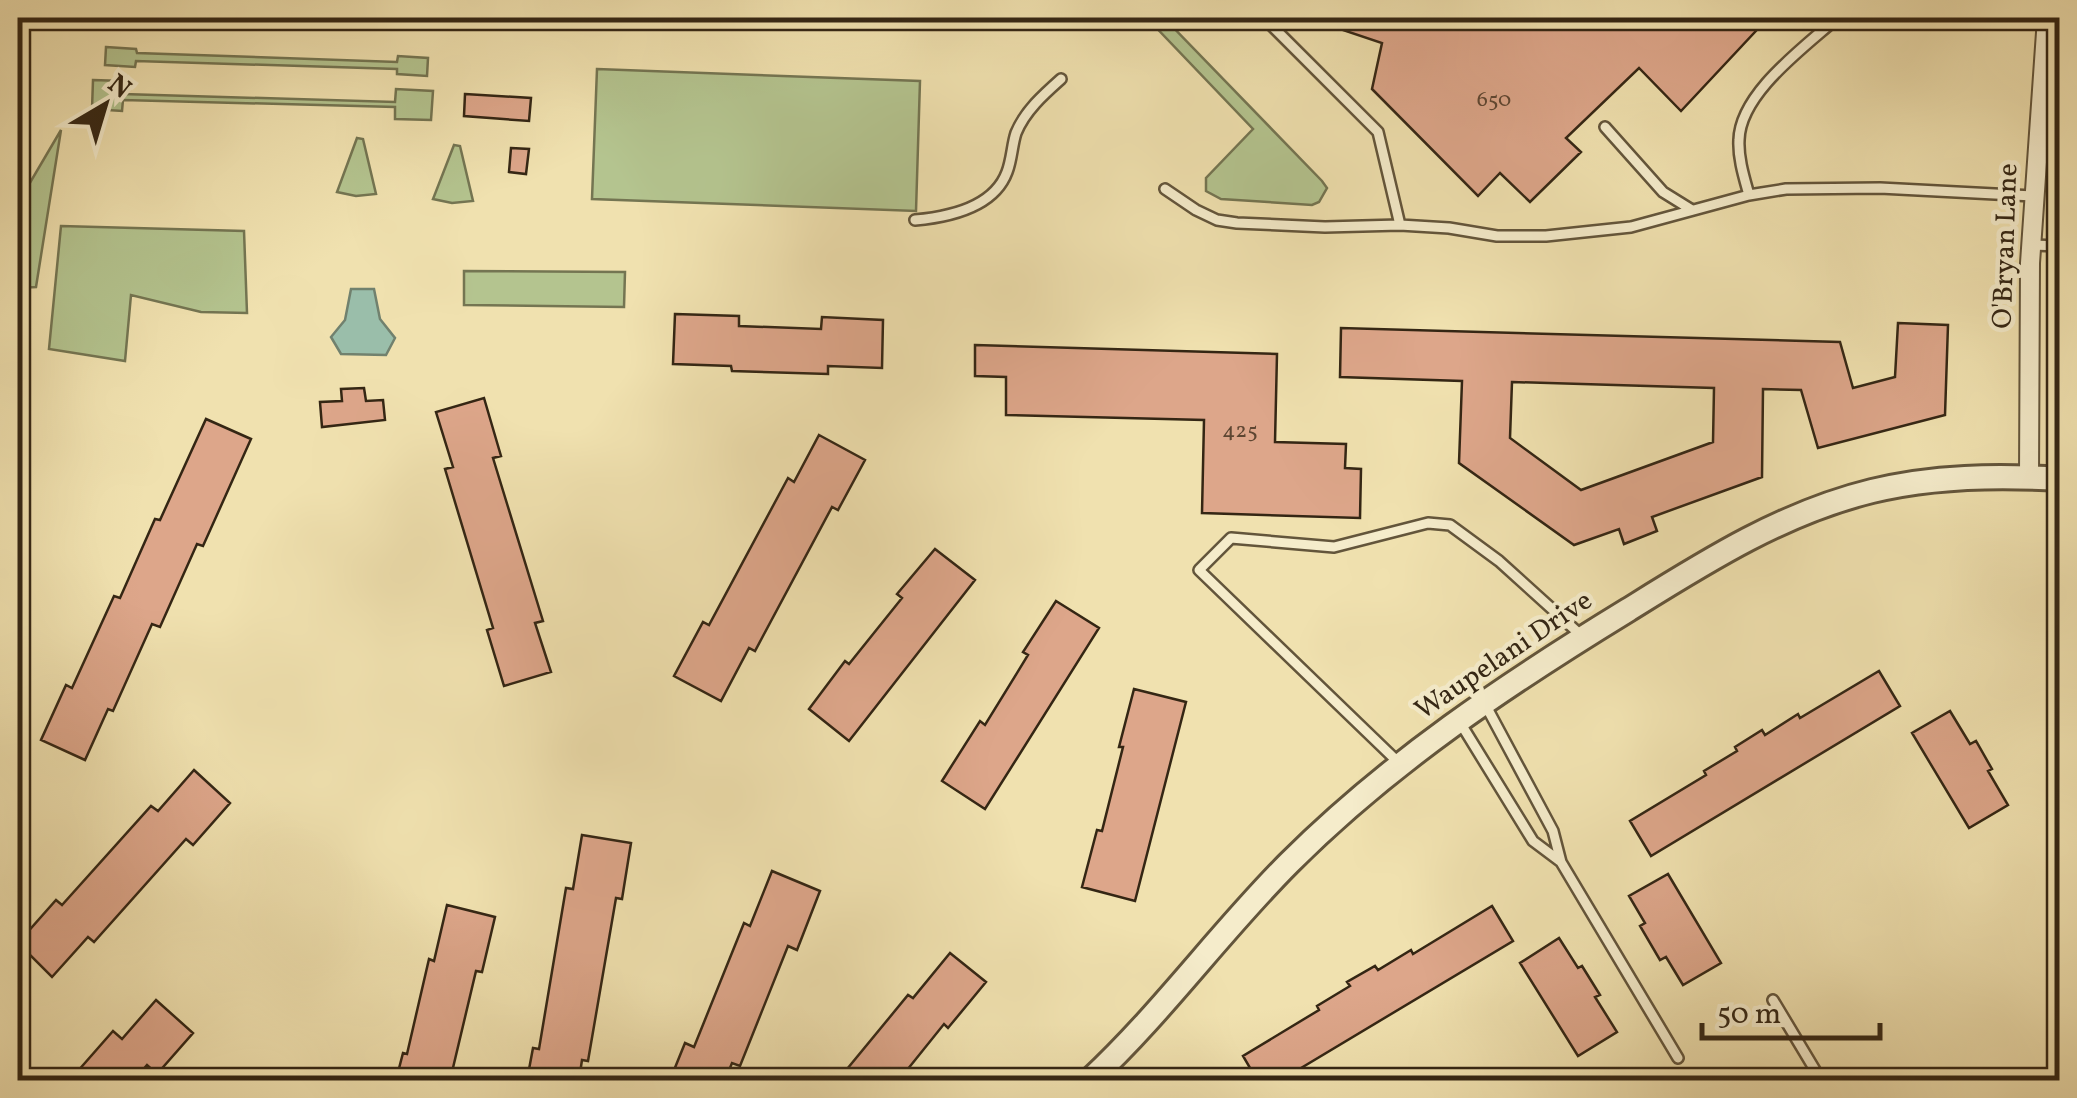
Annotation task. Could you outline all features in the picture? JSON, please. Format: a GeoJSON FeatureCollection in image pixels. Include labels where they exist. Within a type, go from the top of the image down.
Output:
{"type":"FeatureCollection","features":[{"type":"Feature","properties":{"kind":"street","name":"O'Bryan Lane"},"geometry":{"type":"LineString","coordinates":[[2029,477],[2033,196],[2048,18]]}},
{"type":"Feature","properties":{"kind":"street","name":"Waupelani Drive"},"geometry":{"type":"LineString","coordinates":[[1090,1080],[1281,870],[1401,764],[1458,720],[1583,637],[1740,542],[1827,505],[1915,482],[1962,477],[2060,479]]}},
{"type":"Feature","properties":{"kind":"lane"},"geometry":{"type":"LineString","coordinates":[[1264,18],[1378,132],[1400,225]]}},
{"type":"Feature","properties":{"kind":"lane"},"geometry":{"type":"LineString","coordinates":[[1748,195],[1738,141],[1746,108],[1837,18]]}},
{"type":"Feature","properties":{"kind":"lane"},"geometry":{"type":"LineString","coordinates":[[915,220],[974,207],[992,194],[1007,172],[1016,134],[1025,117],[1060,79]]}},
{"type":"Feature","properties":{"kind":"lane"},"geometry":{"type":"LineString","coordinates":[[1606,127],[1663,192],[1692,210]]}},
{"type":"Feature","properties":{"kind":"lane"},"geometry":{"type":"LineString","coordinates":[[1165,189],[1217,220],[1238,223],[1400,225],[1497,236],[1631,228],[1786,188],[1880,188],[2033,196]]}},
{"type":"Feature","properties":{"kind":"lane"},"geometry":{"type":"LineString","coordinates":[[2032,244],[2060,246]]}},
{"type":"Feature","properties":{"kind":"lane"},"geometry":{"type":"LineString","coordinates":[[1401,764],[1200,570],[1231,538],[1334,547],[1428,522],[1450,525],[1583,637]]}},
{"type":"Feature","properties":{"kind":"lane"},"geometry":{"type":"LineString","coordinates":[[1484,702],[1554,831],[1561,862],[1678,1058]]}},
{"type":"Feature","properties":{"kind":"lane"},"geometry":{"type":"LineString","coordinates":[[1458,720],[1533,842],[1561,862]]}},
{"type":"Feature","properties":{"kind":"lane"},"geometry":{"type":"LineString","coordinates":[[1773,1000],[1821,1080]]}},
{"type":"Feature","properties":{"kind":"green space"},"geometry":{"type":"Polygon","coordinates":[[[438,18],[775,18],[775,27],[438,18]]]}},
{"type":"Feature","properties":{"kind":"green space"},"geometry":{"type":"Polygon","coordinates":[[[1147,18],[1164,18],[1322,181],[1327,188],[1319,202],[1312,205],[1221,199],[1206,191],[1206,178],[1253,129],[1147,18]]]}},
{"type":"Feature","properties":{"kind":"green space"},"geometry":{"type":"Polygon","coordinates":[[[106,47],[136,49],[137,53],[397,62],[398,56],[428,58],[427,76],[397,74],[397,69],[136,61],[135,67],[105,65],[106,47]]]}},
{"type":"Feature","properties":{"kind":"green space"},"geometry":{"type":"Polygon","coordinates":[[[597,69],[920,81],[916,211],[592,199],[597,69]]]}},
{"type":"Feature","properties":{"kind":"green space"},"geometry":{"type":"Polygon","coordinates":[[[93,80],[123,81],[123,94],[395,102],[396,89],[433,91],[431,120],[395,119],[395,107],[123,100],[122,111],[92,109],[93,80]]]}},
{"type":"Feature","properties":{"kind":"green space"},"geometry":{"type":"Polygon","coordinates":[[[61,130],[36,287],[18,288],[18,203],[61,130]]]}},
{"type":"Feature","properties":{"kind":"green space"},"geometry":{"type":"Polygon","coordinates":[[[357,138],[363,139],[376,194],[356,196],[337,192],[357,138]]]}},
{"type":"Feature","properties":{"kind":"green space"},"geometry":{"type":"Polygon","coordinates":[[[454,145],[460,146],[473,201],[452,203],[433,199],[454,145]]]}},
{"type":"Feature","properties":{"kind":"green space"},"geometry":{"type":"Polygon","coordinates":[[[61,226],[244,231],[247,313],[201,312],[131,295],[125,361],[49,349],[61,226]]]}},
{"type":"Feature","properties":{"kind":"green space"},"geometry":{"type":"Polygon","coordinates":[[[464,271],[625,272],[624,307],[464,305],[464,271]]]}},
{"type":"Feature","properties":{"kind":"shaded area"},"geometry":{"type":"Polygon","coordinates":[[[351,289],[374,289],[380,319],[395,338],[386,355],[341,354],[331,337],[345,320],[351,289]]]}},
{"type":"Feature","properties":{"kind":"building"},"geometry":{"type":"Polygon","coordinates":[[[1768,18],[1681,111],[1639,68],[1566,138],[1581,152],[1530,202],[1500,173],[1478,196],[1372,89],[1382,43],[1316,21],[1768,18]]]}},
{"type":"Feature","properties":{"kind":"building"},"geometry":{"type":"Polygon","coordinates":[[[465,94],[531,98],[529,121],[464,116],[465,94]]]}},
{"type":"Feature","properties":{"kind":"building"},"geometry":{"type":"Polygon","coordinates":[[[511,148],[529,149],[526,174],[509,172],[511,148]]]}},
{"type":"Feature","properties":{"kind":"building"},"geometry":{"type":"Polygon","coordinates":[[[675,314],[739,316],[739,326],[821,329],[822,317],[883,320],[882,368],[828,366],[828,374],[732,371],[731,366],[673,364],[675,314]]]}},
{"type":"Feature","properties":{"kind":"building"},"geometry":{"type":"Polygon","coordinates":[[[1898,323],[1948,325],[1945,415],[1818,448],[1801,390],[1763,389],[1762,477],[1652,517],[1657,531],[1624,544],[1619,529],[1574,545],[1459,463],[1462,381],[1340,377],[1341,328],[1840,342],[1853,388],[1895,377],[1898,323]],[[1512,382],[1510,438],[1581,490],[1713,442],[1714,388],[1512,382]]]}},
{"type":"Feature","properties":{"kind":"building"},"geometry":{"type":"Polygon","coordinates":[[[975,345],[1277,354],[1275,442],[1346,444],[1345,468],[1361,469],[1360,518],[1202,513],[1204,420],[1006,415],[1006,377],[975,376],[975,345]]]}},
{"type":"Feature","properties":{"kind":"building"},"geometry":{"type":"Polygon","coordinates":[[[364,388],[366,401],[383,400],[385,420],[322,427],[320,402],[342,401],[341,389],[364,388]]]}},
{"type":"Feature","properties":{"kind":"building"},"geometry":{"type":"Polygon","coordinates":[[[484,398],[501,456],[493,458],[543,621],[535,623],[551,672],[504,686],[487,630],[493,628],[445,469],[453,467],[436,412],[484,398]]]}},
{"type":"Feature","properties":{"kind":"building"},"geometry":{"type":"Polygon","coordinates":[[[206,419],[251,439],[203,546],[197,544],[160,627],[152,624],[113,711],[108,709],[85,760],[41,740],[66,685],[72,688],[114,596],[120,598],[206,419]]]}},
{"type":"Feature","properties":{"kind":"building"},"geometry":{"type":"Polygon","coordinates":[[[819,435],[865,460],[838,510],[832,507],[755,651],[749,648],[721,701],[674,676],[703,622],[709,625],[788,478],[794,482],[819,435]]]}},
{"type":"Feature","properties":{"kind":"building"},"geometry":{"type":"Polygon","coordinates":[[[935,549],[975,580],[849,741],[809,709],[845,661],[849,664],[902,598],[897,594],[935,549]]]}},
{"type":"Feature","properties":{"kind":"building"},"geometry":{"type":"Polygon","coordinates":[[[1056,601],[1099,628],[985,809],[942,781],[980,721],[985,725],[1028,655],[1023,652],[1056,601]]]}},
{"type":"Feature","properties":{"kind":"building"},"geometry":{"type":"Polygon","coordinates":[[[1879,671],[1900,706],[1651,856],[1630,821],[1706,775],[1704,771],[1762,730],[1765,735],[1798,714],[1800,718],[1879,671]]]}},
{"type":"Feature","properties":{"kind":"building"},"geometry":{"type":"Polygon","coordinates":[[[1134,689],[1186,702],[1135,901],[1082,887],[1097,830],[1102,831],[1134,689]]]}},
{"type":"Feature","properties":{"kind":"building"},"geometry":{"type":"Polygon","coordinates":[[[1950,711],[1970,744],[1976,741],[2008,805],[1969,828],[1912,733],[1950,711]]]}},
{"type":"Feature","properties":{"kind":"building"},"geometry":{"type":"Polygon","coordinates":[[[194,770],[230,803],[193,845],[186,839],[94,942],[88,937],[52,977],[18,943],[56,900],[62,905],[151,806],[158,811],[194,770]]]}},
{"type":"Feature","properties":{"kind":"building"},"geometry":{"type":"Polygon","coordinates":[[[582,835],[631,843],[622,899],[616,898],[588,1061],[582,1060],[579,1080],[527,1080],[533,1048],[539,1049],[566,888],[573,889],[582,835]]]}},
{"type":"Feature","properties":{"kind":"building"},"geometry":{"type":"Polygon","coordinates":[[[772,871],[820,891],[797,950],[788,946],[740,1066],[732,1063],[725,1080],[670,1080],[685,1043],[694,1047],[744,923],[750,926],[772,871]]]}},
{"type":"Feature","properties":{"kind":"building"},"geometry":{"type":"Polygon","coordinates":[[[1668,874],[1721,963],[1683,985],[1666,957],[1660,960],[1640,926],[1645,923],[1629,896],[1668,874]]]}},
{"type":"Feature","properties":{"kind":"building"},"geometry":{"type":"Polygon","coordinates":[[[447,905],[495,917],[482,972],[476,971],[452,1072],[448,1071],[446,1080],[396,1080],[403,1053],[407,1054],[429,959],[434,961],[447,905]]]}},
{"type":"Feature","properties":{"kind":"building"},"geometry":{"type":"Polygon","coordinates":[[[1492,906],[1513,941],[1281,1080],[1257,1080],[1243,1056],[1319,1010],[1317,1006],[1350,986],[1347,982],[1375,966],[1378,970],[1411,950],[1413,954],[1492,906]]]}},
{"type":"Feature","properties":{"kind":"building"},"geometry":{"type":"Polygon","coordinates":[[[1559,938],[1600,995],[1595,997],[1617,1032],[1578,1056],[1520,963],[1559,938]]]}},
{"type":"Feature","properties":{"kind":"building"},"geometry":{"type":"Polygon","coordinates":[[[950,953],[986,982],[948,1028],[944,1024],[899,1080],[838,1080],[908,995],[913,998],[950,953]]]}},
{"type":"Feature","properties":{"kind":"building"},"geometry":{"type":"Polygon","coordinates":[[[156,1000],[193,1033],[157,1074],[147,1065],[134,1080],[70,1080],[113,1031],[122,1039],[156,1000]]]}}]}
